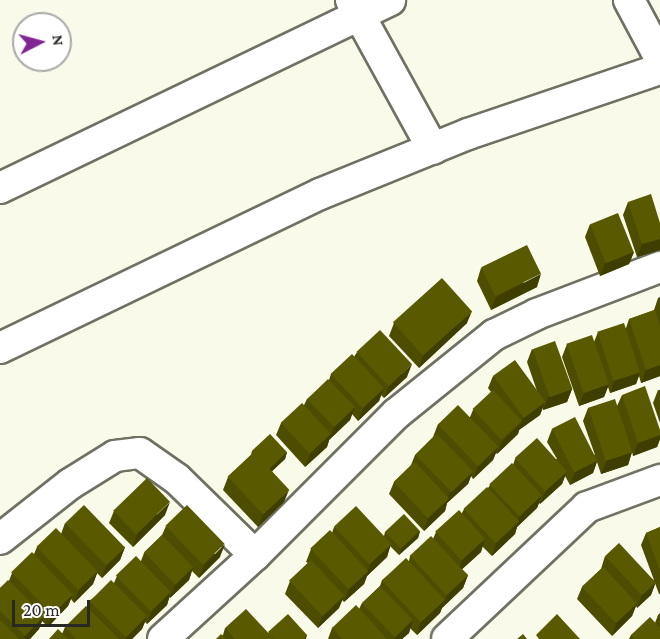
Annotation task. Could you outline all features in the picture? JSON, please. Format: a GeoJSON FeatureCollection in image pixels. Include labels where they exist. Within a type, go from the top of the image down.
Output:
{"type":"FeatureCollection","features":[{"type":"Feature","properties":{"kind":"street"},"geometry":{"type":"LineString","coordinates":[[0,188],[355,8],[390,0]]}},
{"type":"Feature","properties":{"kind":"street"},"geometry":{"type":"LineString","coordinates":[[629,0],[660,58]]}},
{"type":"Feature","properties":{"kind":"street"},"geometry":{"type":"LineString","coordinates":[[355,8],[433,149]]}},
{"type":"Feature","properties":{"kind":"street"},"geometry":{"type":"LineString","coordinates":[[0,348],[321,194],[496,124],[660,69]]}},
{"type":"Feature","properties":{"kind":"street"},"geometry":{"type":"LineString","coordinates":[[163,639],[255,555],[396,414],[494,335],[537,314],[660,267]]}},
{"type":"Feature","properties":{"kind":"street"},"geometry":{"type":"LineString","coordinates":[[0,539],[70,484],[116,456],[140,453],[177,479],[255,555]]}},
{"type":"Feature","properties":{"kind":"street"},"geometry":{"type":"LineString","coordinates":[[447,639],[587,507],[660,480]]}},
{"type":"Feature","properties":{"kind":"building"},"geometry":{"type":"Polygon","coordinates":[[[651,194],[660,223],[660,239],[642,244],[628,202],[651,194]]]}},
{"type":"Feature","properties":{"kind":"building"},"geometry":{"type":"Polygon","coordinates":[[[618,213],[634,252],[606,263],[590,224],[618,213]]]}},
{"type":"Feature","properties":{"kind":"building"},"geometry":{"type":"Polygon","coordinates":[[[527,245],[541,274],[495,296],[481,267],[527,245]]]}},
{"type":"Feature","properties":{"kind":"building"},"geometry":{"type":"Polygon","coordinates":[[[442,278],[472,311],[423,356],[393,322],[442,278]]]}},
{"type":"Feature","properties":{"kind":"building"},"geometry":{"type":"Polygon","coordinates":[[[655,310],[660,326],[660,365],[646,370],[629,319],[655,310]]]}},
{"type":"Feature","properties":{"kind":"building"},"geometry":{"type":"Polygon","coordinates":[[[624,323],[640,372],[613,381],[597,332],[624,323]]]}},
{"type":"Feature","properties":{"kind":"building"},"geometry":{"type":"Polygon","coordinates":[[[380,330],[412,364],[389,386],[357,352],[380,330]]]}},
{"type":"Feature","properties":{"kind":"building"},"geometry":{"type":"Polygon","coordinates":[[[592,335],[609,384],[583,393],[566,344],[592,335]]]}},
{"type":"Feature","properties":{"kind":"building"},"geometry":{"type":"Polygon","coordinates":[[[555,341],[572,389],[550,397],[532,349],[555,341]]]}},
{"type":"Feature","properties":{"kind":"building"},"geometry":{"type":"Polygon","coordinates":[[[352,354],[384,388],[363,408],[331,374],[352,354]]]}},
{"type":"Feature","properties":{"kind":"building"},"geometry":{"type":"Polygon","coordinates":[[[515,360],[546,402],[524,418],[493,376],[515,360]]]}},
{"type":"Feature","properties":{"kind":"building"},"geometry":{"type":"Polygon","coordinates":[[[328,379],[355,407],[334,427],[307,399],[328,379]]]}},
{"type":"Feature","properties":{"kind":"building"},"geometry":{"type":"Polygon","coordinates":[[[645,386],[660,435],[638,443],[622,395],[645,386]]]}},
{"type":"Feature","properties":{"kind":"building"},"geometry":{"type":"Polygon","coordinates":[[[493,390],[522,421],[501,440],[473,409],[493,390]]]}},
{"type":"Feature","properties":{"kind":"building"},"geometry":{"type":"Polygon","coordinates":[[[615,399],[632,452],[606,461],[588,408],[615,399]]]}},
{"type":"Feature","properties":{"kind":"building"},"geometry":{"type":"Polygon","coordinates":[[[302,403],[331,434],[309,453],[281,423],[302,403]]]}},
{"type":"Feature","properties":{"kind":"building"},"geometry":{"type":"Polygon","coordinates":[[[458,405],[498,447],[478,466],[438,424],[458,405]]]}},
{"type":"Feature","properties":{"kind":"building"},"geometry":{"type":"Polygon","coordinates":[[[575,417],[597,461],[574,472],[552,429],[575,417]]]}},
{"type":"Feature","properties":{"kind":"building"},"geometry":{"type":"Polygon","coordinates":[[[270,434],[287,452],[269,469],[252,451],[270,434]]]}},
{"type":"Feature","properties":{"kind":"building"},"geometry":{"type":"Polygon","coordinates":[[[437,434],[473,471],[452,492],[415,455],[437,434]]]}},
{"type":"Feature","properties":{"kind":"building"},"geometry":{"type":"Polygon","coordinates":[[[537,438],[567,471],[545,492],[515,458],[537,438]]]}},
{"type":"Feature","properties":{"kind":"building"},"geometry":{"type":"Polygon","coordinates":[[[254,452],[289,490],[263,515],[228,477],[254,452]]]}},
{"type":"Feature","properties":{"kind":"building"},"geometry":{"type":"Polygon","coordinates":[[[415,462],[449,499],[428,518],[394,482],[415,462]]]}},
{"type":"Feature","properties":{"kind":"building"},"geometry":{"type":"Polygon","coordinates":[[[512,463],[542,495],[519,516],[489,484],[512,463]]]}},
{"type":"Feature","properties":{"kind":"building"},"geometry":{"type":"Polygon","coordinates":[[[147,478],[170,502],[136,534],[113,511],[147,478]]]}},
{"type":"Feature","properties":{"kind":"building"},"geometry":{"type":"Polygon","coordinates":[[[487,487],[519,521],[496,543],[464,509],[487,487]]]}},
{"type":"Feature","properties":{"kind":"building"},"geometry":{"type":"Polygon","coordinates":[[[84,505],[125,547],[106,566],[65,523],[84,505]]]}},
{"type":"Feature","properties":{"kind":"building"},"geometry":{"type":"Polygon","coordinates":[[[187,505],[225,544],[203,565],[165,526],[187,505]]]}},
{"type":"Feature","properties":{"kind":"building"},"geometry":{"type":"Polygon","coordinates":[[[356,506],[391,544],[370,564],[334,526],[356,506]]]}},
{"type":"Feature","properties":{"kind":"building"},"geometry":{"type":"Polygon","coordinates":[[[459,510],[485,539],[461,560],[435,531],[459,510]]]}},
{"type":"Feature","properties":{"kind":"building"},"geometry":{"type":"Polygon","coordinates":[[[404,514],[420,531],[401,549],[385,532],[404,514]]]}},
{"type":"Feature","properties":{"kind":"building"},"geometry":{"type":"Polygon","coordinates":[[[660,527],[660,571],[646,533],[660,527]]]}},
{"type":"Feature","properties":{"kind":"building"},"geometry":{"type":"Polygon","coordinates":[[[56,528],[98,571],[78,590],[37,547],[56,528]]]}},
{"type":"Feature","properties":{"kind":"building"},"geometry":{"type":"Polygon","coordinates":[[[330,530],[368,571],[348,589],[310,548],[330,530]]]}},
{"type":"Feature","properties":{"kind":"building"},"geometry":{"type":"Polygon","coordinates":[[[162,535],[193,567],[175,585],[144,552],[162,535]]]}},
{"type":"Feature","properties":{"kind":"building"},"geometry":{"type":"Polygon","coordinates":[[[431,536],[468,575],[447,595],[410,556],[431,536]]]}},
{"type":"Feature","properties":{"kind":"building"},"geometry":{"type":"Polygon","coordinates":[[[619,543],[656,582],[642,595],[605,556],[619,543]]]}},
{"type":"Feature","properties":{"kind":"building"},"geometry":{"type":"Polygon","coordinates":[[[32,552],[73,594],[52,615],[11,572],[32,552]]]}},
{"type":"Feature","properties":{"kind":"building"},"geometry":{"type":"Polygon","coordinates":[[[136,556],[171,592],[151,611],[116,575],[136,556]]]}},
{"type":"Feature","properties":{"kind":"building"},"geometry":{"type":"Polygon","coordinates":[[[406,558],[445,600],[421,622],[382,581],[406,558]]]}},
{"type":"Feature","properties":{"kind":"building"},"geometry":{"type":"Polygon","coordinates":[[[311,560],[344,596],[322,616],[289,580],[311,560]]]}},
{"type":"Feature","properties":{"kind":"building"},"geometry":{"type":"Polygon","coordinates":[[[603,567],[637,604],[616,623],[582,587],[603,567]]]}},
{"type":"Feature","properties":{"kind":"building"},"geometry":{"type":"Polygon","coordinates":[[[8,580],[44,616],[25,636],[0,611],[0,588],[8,580]]]}},
{"type":"Feature","properties":{"kind":"building"},"geometry":{"type":"Polygon","coordinates":[[[111,580],[147,616],[126,637],[90,601],[111,580]]]}},
{"type":"Feature","properties":{"kind":"building"},"geometry":{"type":"Polygon","coordinates":[[[380,586],[413,620],[395,637],[362,603],[380,586]]]}},
{"type":"Feature","properties":{"kind":"building"},"geometry":{"type":"Polygon","coordinates":[[[356,605],[387,639],[342,639],[332,628],[356,605]]]}},
{"type":"Feature","properties":{"kind":"building"},"geometry":{"type":"Polygon","coordinates":[[[86,606],[119,639],[76,639],[65,627],[86,606]]]}},
{"type":"Feature","properties":{"kind":"building"},"geometry":{"type":"Polygon","coordinates":[[[246,609],[274,639],[235,639],[225,628],[246,609]]]}},
{"type":"Feature","properties":{"kind":"building"},"geometry":{"type":"Polygon","coordinates":[[[288,614],[307,635],[303,639],[275,639],[268,632],[288,614]]]}},
{"type":"Feature","properties":{"kind":"building"},"geometry":{"type":"Polygon","coordinates":[[[557,614],[580,639],[539,639],[536,635],[557,614]]]}},
{"type":"Feature","properties":{"kind":"building"},"geometry":{"type":"Polygon","coordinates":[[[650,617],[660,628],[660,639],[634,639],[631,635],[650,617]]]}},
{"type":"Feature","properties":{"kind":"building"},"geometry":{"type":"Polygon","coordinates":[[[0,620],[19,639],[0,639],[0,620]]]}},
{"type":"Feature","properties":{"kind":"building"},"geometry":{"type":"Polygon","coordinates":[[[58,629],[68,639],[49,639],[58,629]]]}},
{"type":"Feature","properties":{"kind":"building"},"geometry":{"type":"Polygon","coordinates":[[[221,634],[226,639],[216,639],[221,634]]]}},
{"type":"Feature","properties":{"kind":"building"},"geometry":{"type":"Polygon","coordinates":[[[523,634],[527,639],[517,639],[523,634]]]}}]}
